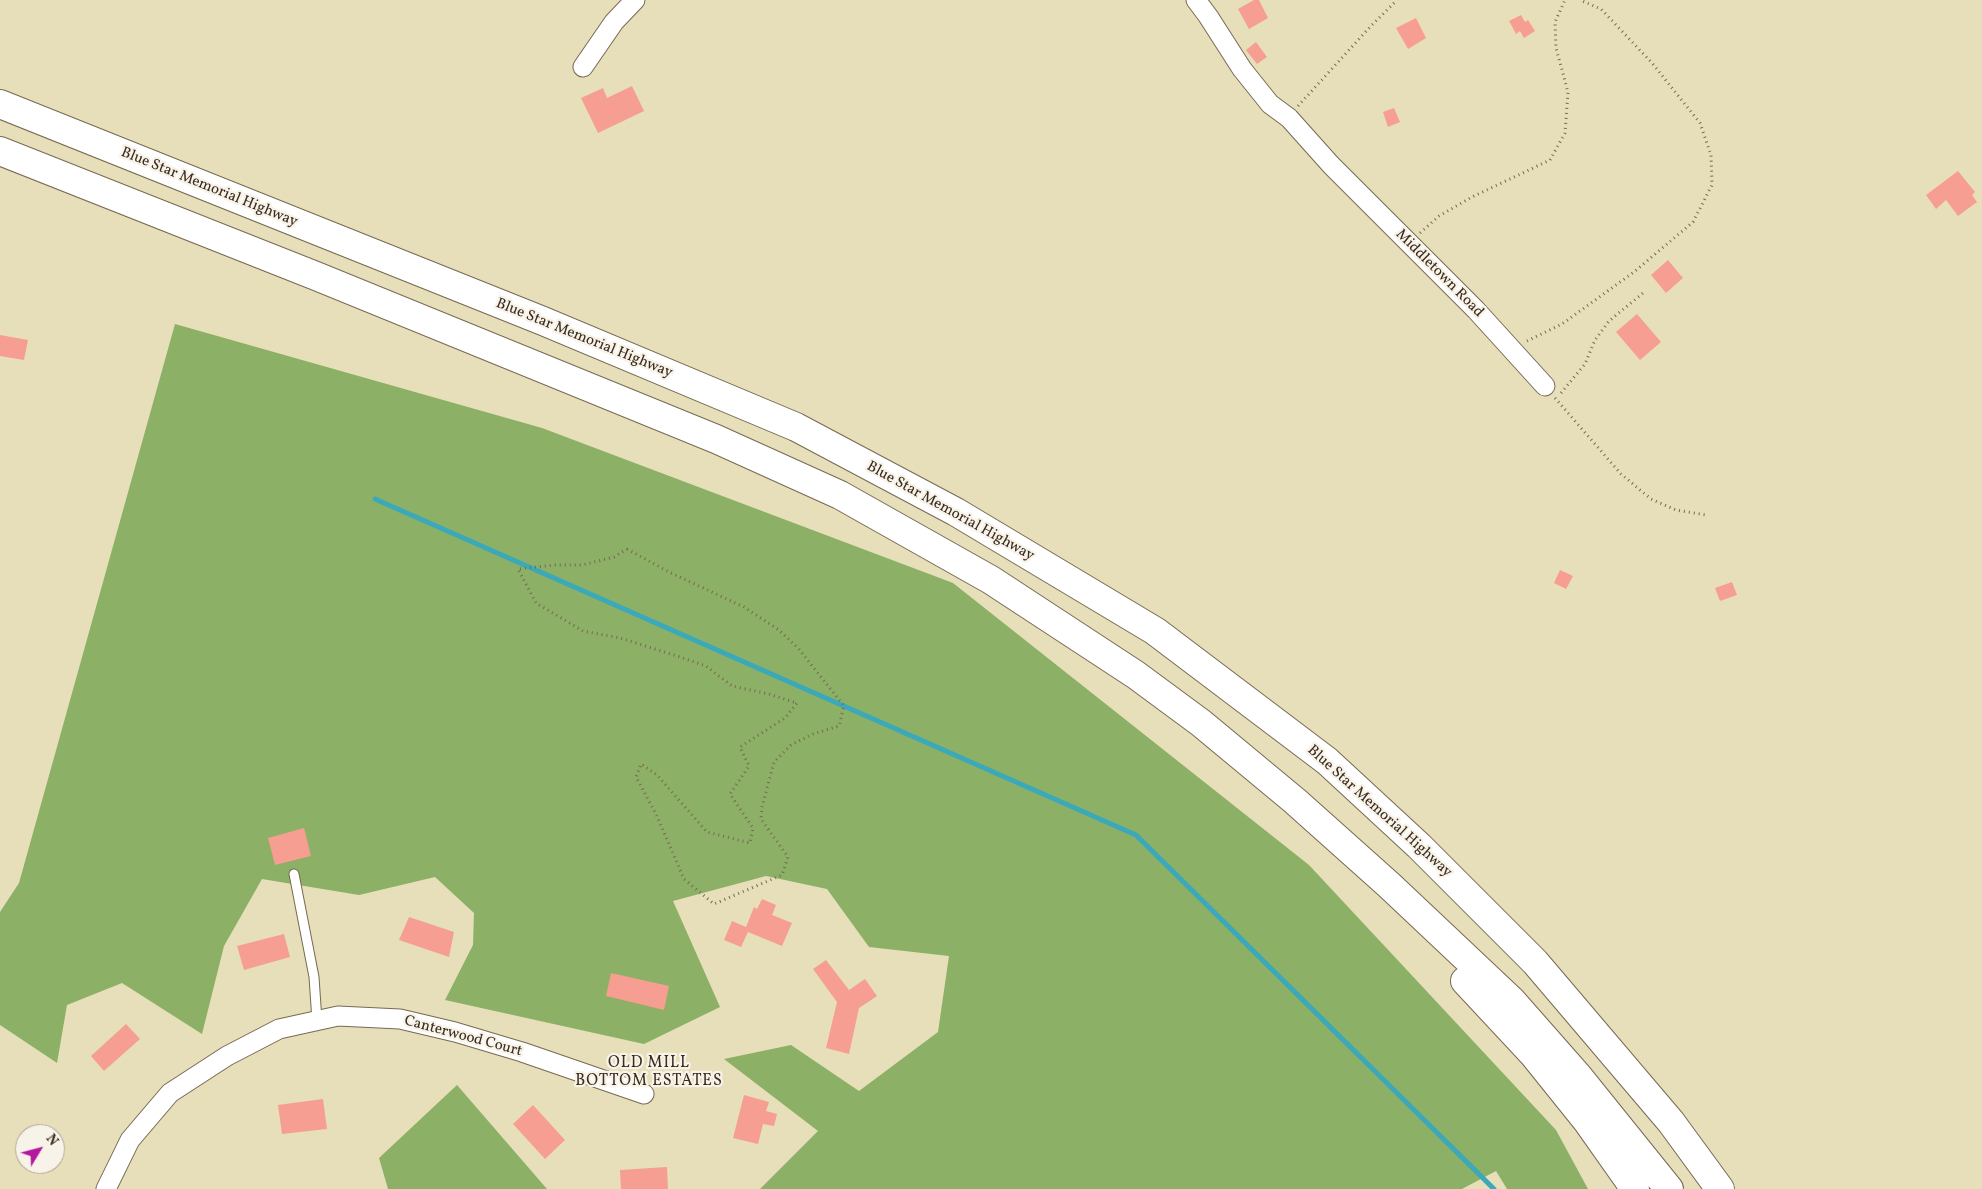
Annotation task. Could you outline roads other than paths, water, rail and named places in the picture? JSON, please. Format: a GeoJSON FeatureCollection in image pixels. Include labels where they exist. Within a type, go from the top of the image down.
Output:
{"type":"FeatureCollection","features":[{"type":"Feature","properties":{"kind":"highway","name":"Blue Star Memorial Highway"},"geometry":{"type":"LineString","coordinates":[[0,104],[542,321],[796,428],[956,512],[1155,631],[1327,761],[1419,846],[1535,962],[1671,1122],[1720,1189]]}},
{"type":"Feature","properties":{"kind":"highway"},"geometry":{"type":"LineString","coordinates":[[0,151],[316,276],[716,439],[840,495],[990,580],[1136,675],[1201,723],[1294,801],[1388,885],[1512,1001],[1578,1076],[1669,1189]]}},
{"type":"Feature","properties":{"kind":"highway"},"geometry":{"type":"LineString","coordinates":[[1388,885],[1408,921],[1534,1055],[1588,1121],[1634,1189]]}},
{"type":"Feature","properties":{"kind":"street"},"geometry":{"type":"LineString","coordinates":[[584,67],[614,22],[635,0]]}},
{"type":"Feature","properties":{"kind":"street","name":"Middletown Road"},"geometry":{"type":"LineString","coordinates":[[1196,0],[1242,69],[1270,104],[1288,118],[1408,244],[1476,310],[1550,392]]}},
{"type":"Feature","properties":{"kind":"street","name":"Canterwood Court"},"geometry":{"type":"LineString","coordinates":[[106,1189],[130,1140],[170,1093],[227,1056],[279,1029],[338,1016],[400,1019],[455,1032],[522,1052],[644,1094]]}},
{"type":"Feature","properties":{"kind":"lane"},"geometry":{"type":"LineString","coordinates":[[294,874],[314,977],[317,1020]]}},
{"type":"Feature","properties":{"kind":"waterway"},"geometry":{"type":"LineString","coordinates":[[375,499],[1136,835],[1494,1189]]}},
{"type":"Feature","properties":{"kind":"district","name":"OLD MILL BOTTOM ESTATES"},"geometry":{"type":"Point","coordinates":[649,1073]}}]}
